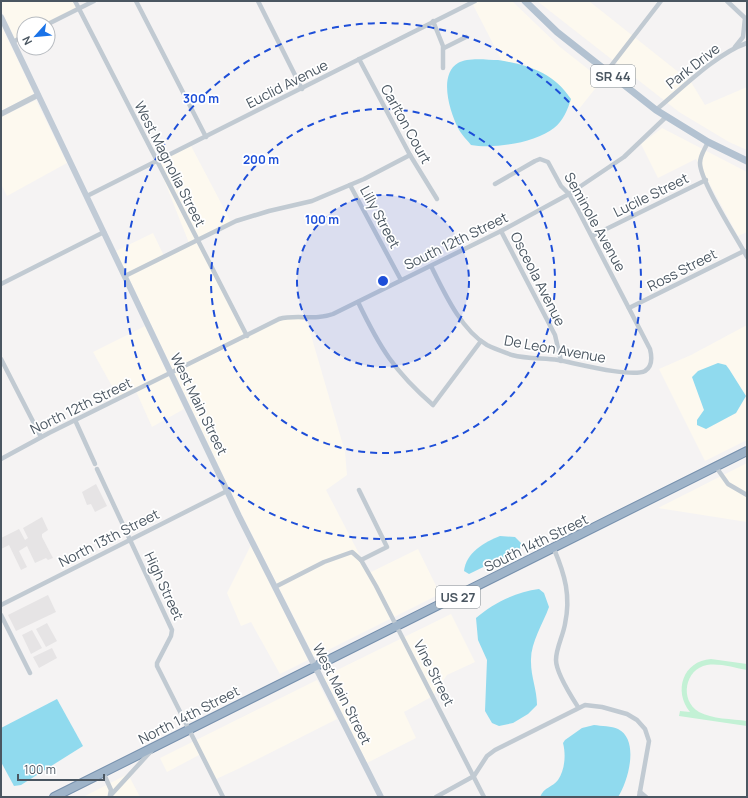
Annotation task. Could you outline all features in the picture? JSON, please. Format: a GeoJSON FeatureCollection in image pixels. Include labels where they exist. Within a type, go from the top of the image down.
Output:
{"type":"FeatureCollection","features":[{"type":"Feature","properties":{"kind":"highway","name":"South 14th Street"},"geometry":{"type":"LineString","coordinates":[[315,667],[554,549],[747,451]]}},
{"type":"Feature","properties":{"kind":"highway","name":"North 14th Street"},"geometry":{"type":"LineString","coordinates":[[54,797],[315,667]]}},
{"type":"Feature","properties":{"kind":"main road","name":"SR 44"},"geometry":{"type":"LineString","coordinates":[[525,1],[548,24],[656,110],[708,142],[747,162]]}},
{"type":"Feature","properties":{"kind":"main road","name":"West Main Street"},"geometry":{"type":"LineString","coordinates":[[1,18],[227,491],[381,797]]}},
{"type":"Feature","properties":{"kind":"street","name":"West Magnolia Street"},"geometry":{"type":"LineString","coordinates":[[75,1],[246,336]]}},
{"type":"Feature","properties":{"kind":"street"},"geometry":{"type":"LineString","coordinates":[[56,20],[94,1]]}},
{"type":"Feature","properties":{"kind":"street"},"geometry":{"type":"LineString","coordinates":[[136,1],[206,137]]}},
{"type":"Feature","properties":{"kind":"street"},"geometry":{"type":"LineString","coordinates":[[258,1],[302,88]]}},
{"type":"Feature","properties":{"kind":"street","name":"Euclid Avenue"},"geometry":{"type":"LineString","coordinates":[[86,196],[475,1]]}},
{"type":"Feature","properties":{"kind":"street"},"geometry":{"type":"LineString","coordinates":[[607,72],[661,1]]}},
{"type":"Feature","properties":{"kind":"street"},"geometry":{"type":"LineString","coordinates":[[727,1],[745,16],[743,37],[732,50]]}},
{"type":"Feature","properties":{"kind":"street"},"geometry":{"type":"LineString","coordinates":[[433,21],[444,48],[443,68]]}},
{"type":"Feature","properties":{"kind":"street"},"geometry":{"type":"LineString","coordinates":[[444,48],[466,36]]}},
{"type":"Feature","properties":{"kind":"street","name":"Park Drive"},"geometry":{"type":"LineString","coordinates":[[656,110],[716,61],[732,50],[747,43]]}},
{"type":"Feature","properties":{"kind":"street","name":"Carlton Court"},"geometry":{"type":"LineString","coordinates":[[359,60],[410,155],[437,199]]}},
{"type":"Feature","properties":{"kind":"street"},"geometry":{"type":"LineString","coordinates":[[1,114],[38,95]]}},
{"type":"Feature","properties":{"kind":"street","name":"South 12th Street"},"geometry":{"type":"LineString","coordinates":[[171,374],[279,319],[292,317],[325,317],[501,231],[569,194],[624,157],[666,117]]}},
{"type":"Feature","properties":{"kind":"street","name":"Lucile Street"},"geometry":{"type":"LineString","coordinates":[[592,236],[706,180],[700,162],[708,142]]}},
{"type":"Feature","properties":{"kind":"street"},"geometry":{"type":"LineString","coordinates":[[125,276],[242,219],[269,211],[302,205],[350,185],[410,155]]}},
{"type":"Feature","properties":{"kind":"street","name":"Seminole Avenue"},"geometry":{"type":"LineString","coordinates":[[495,184],[535,160],[544,159],[552,168],[565,192],[569,194],[650,349]]}},
{"type":"Feature","properties":{"kind":"street"},"geometry":{"type":"LineString","coordinates":[[706,180],[714,200],[747,257]]}},
{"type":"Feature","properties":{"kind":"street","name":"Lilly Street"},"geometry":{"type":"LineString","coordinates":[[350,185],[400,280]]}},
{"type":"Feature","properties":{"kind":"street","name":"Osceola Avenue"},"geometry":{"type":"LineString","coordinates":[[501,231],[553,331],[561,361]]}},
{"type":"Feature","properties":{"kind":"street"},"geometry":{"type":"LineString","coordinates":[[1,284],[104,232]]}},
{"type":"Feature","properties":{"kind":"street","name":"Ross Street"},"geometry":{"type":"LineString","coordinates":[[629,308],[744,251]]}},
{"type":"Feature","properties":{"kind":"street","name":"De Leon Avenue"},"geometry":{"type":"LineString","coordinates":[[431,266],[450,303],[481,341],[498,350],[512,355],[561,361],[616,371],[641,372],[650,365],[652,359],[650,349]]}},
{"type":"Feature","properties":{"kind":"street"},"geometry":{"type":"LineString","coordinates":[[358,302],[378,343],[395,368],[412,387],[433,405],[481,341]]}},
{"type":"Feature","properties":{"kind":"street"},"geometry":{"type":"LineString","coordinates":[[1,359],[41,437]]}},
{"type":"Feature","properties":{"kind":"street","name":"North 12th Street"},"geometry":{"type":"LineString","coordinates":[[1,459],[75,420],[171,374]]}},
{"type":"Feature","properties":{"kind":"street"},"geometry":{"type":"LineString","coordinates":[[75,420],[95,464]]}},
{"type":"Feature","properties":{"kind":"street"},"geometry":{"type":"LineString","coordinates":[[716,467],[728,484],[747,495]]}},
{"type":"Feature","properties":{"kind":"street","name":"High Street"},"geometry":{"type":"LineString","coordinates":[[97,469],[172,630],[171,636],[156,663],[157,666],[223,797]]}},
{"type":"Feature","properties":{"kind":"street"},"geometry":{"type":"LineString","coordinates":[[275,587],[339,555],[352,552],[361,560],[387,547],[359,490]]}},
{"type":"Feature","properties":{"kind":"street","name":"North 13th Street"},"geometry":{"type":"LineString","coordinates":[[1,605],[227,491]]}},
{"type":"Feature","properties":{"kind":"street"},"geometry":{"type":"LineString","coordinates":[[554,549],[564,574],[568,593],[565,624],[557,653],[556,665],[578,707]]}},
{"type":"Feature","properties":{"kind":"street","name":"Vine Street"},"geometry":{"type":"LineString","coordinates":[[361,560],[484,797]]}},
{"type":"Feature","properties":{"kind":"street"},"geometry":{"type":"LineString","coordinates":[[1,615],[30,673]]}},
{"type":"Feature","properties":{"kind":"street"},"geometry":{"type":"LineString","coordinates":[[436,797],[474,776],[487,756],[578,707],[585,705],[602,707],[627,714],[637,720],[645,729],[649,741],[640,795],[646,797]]}},
{"type":"Feature","properties":{"kind":"street"},"geometry":{"type":"LineString","coordinates":[[110,796],[156,746]]}},
{"type":"Feature","properties":{"kind":"street"},"geometry":{"type":"LineString","coordinates":[[103,772],[111,790],[110,796]]}},
{"type":"Feature","properties":{"kind":"shaded area"},"geometry":{"type":"Polygon","coordinates":[[[1,1],[73,1],[78,10],[56,20],[56,16],[16,16],[16,41],[1,10],[1,1]]]}},
{"type":"Feature","properties":{"kind":"shaded area"},"geometry":{"type":"Polygon","coordinates":[[[471,1],[512,1],[560,47],[602,80],[579,109],[569,106],[571,99],[525,64],[502,61],[471,1]]]}},
{"type":"Feature","properties":{"kind":"shaded area"},"geometry":{"type":"Polygon","coordinates":[[[537,1],[589,1],[691,82],[705,105],[747,87],[747,150],[729,142],[679,112],[537,1]]]}},
{"type":"Feature","properties":{"kind":"shaded area"},"geometry":{"type":"Polygon","coordinates":[[[1,25],[34,94],[1,111],[1,25]]]}},
{"type":"Feature","properties":{"kind":"shaded area"},"geometry":{"type":"Polygon","coordinates":[[[36,100],[67,163],[7,196],[1,184],[1,117],[36,100]]]}},
{"type":"Feature","properties":{"kind":"shaded area"},"geometry":{"type":"Polygon","coordinates":[[[662,128],[747,172],[747,232],[738,236],[696,159],[658,178],[641,144],[662,128]]]}},
{"type":"Feature","properties":{"kind":"shaded area"},"geometry":{"type":"Polygon","coordinates":[[[190,144],[231,222],[197,239],[246,336],[285,317],[306,318],[345,452],[347,475],[326,490],[369,573],[418,549],[440,594],[314,657],[242,515],[116,251],[153,233],[164,256],[189,243],[157,162],[190,144]]]}},
{"type":"Feature","properties":{"kind":"shaded area"},"geometry":{"type":"Polygon","coordinates":[[[747,325],[747,440],[705,461],[659,369],[691,355],[747,325]],[[729,369],[692,377],[704,410],[697,420],[706,429],[736,413],[746,396],[729,369]]]}},
{"type":"Feature","properties":{"kind":"shaded area"},"geometry":{"type":"Polygon","coordinates":[[[145,326],[184,409],[152,427],[135,389],[118,397],[93,352],[145,326]]]}},
{"type":"Feature","properties":{"kind":"shaded area"},"geometry":{"type":"Polygon","coordinates":[[[747,463],[747,522],[658,508],[747,463]]]}},
{"type":"Feature","properties":{"kind":"shaded area"},"geometry":{"type":"Polygon","coordinates":[[[96,484],[107,506],[95,512],[91,504],[87,505],[82,492],[96,484]]]}},
{"type":"Feature","properties":{"kind":"shaded area"},"geometry":{"type":"Polygon","coordinates":[[[42,517],[48,530],[42,534],[42,537],[53,558],[48,560],[46,558],[35,563],[27,546],[19,551],[27,567],[21,570],[9,545],[1,549],[1,538],[19,529],[25,540],[28,538],[23,528],[42,517]]]}},
{"type":"Feature","properties":{"kind":"shaded area"},"geometry":{"type":"Polygon","coordinates":[[[251,545],[308,660],[280,674],[251,622],[241,626],[227,593],[251,545]]]}},
{"type":"Feature","properties":{"kind":"shaded area"},"geometry":{"type":"Polygon","coordinates":[[[48,595],[56,612],[16,631],[8,615],[48,595]]]}},
{"type":"Feature","properties":{"kind":"shaded area"},"geometry":{"type":"Polygon","coordinates":[[[451,614],[475,662],[447,675],[433,696],[404,712],[416,738],[367,763],[323,677],[451,614]]]}},
{"type":"Feature","properties":{"kind":"shaded area"},"geometry":{"type":"Polygon","coordinates":[[[47,623],[57,641],[46,647],[36,629],[47,623]]]}},
{"type":"Feature","properties":{"kind":"shaded area"},"geometry":{"type":"Polygon","coordinates":[[[32,630],[42,648],[31,654],[22,635],[32,630]]]}},
{"type":"Feature","properties":{"kind":"shaded area"},"geometry":{"type":"Polygon","coordinates":[[[52,648],[57,658],[39,668],[33,657],[52,648]]]}},
{"type":"Feature","properties":{"kind":"shaded area"},"geometry":{"type":"Polygon","coordinates":[[[317,680],[337,719],[214,780],[201,754],[167,772],[160,758],[317,680]]]}},
{"type":"Feature","properties":{"kind":"shaded area"},"geometry":{"type":"Polygon","coordinates":[[[128,774],[140,797],[83,797],[128,774]]]}},
{"type":"Feature","properties":{"kind":"green space"},"geometry":{"type":"Polygon","coordinates":[[[711,659],[747,664],[747,670],[717,665],[707,665],[700,668],[694,672],[687,686],[689,700],[693,707],[699,712],[716,717],[747,721],[747,726],[679,716],[680,711],[690,712],[682,695],[684,678],[694,665],[701,661],[711,659]]]}},
{"type":"Feature","properties":{"kind":"water"},"geometry":{"type":"Polygon","coordinates":[[[472,59],[498,60],[520,64],[539,71],[556,82],[571,99],[567,111],[560,122],[554,128],[536,138],[514,144],[491,146],[471,145],[459,130],[449,104],[447,85],[448,76],[452,69],[462,61],[472,59]]]}},
{"type":"Feature","properties":{"kind":"water"},"geometry":{"type":"Polygon","coordinates":[[[718,363],[726,365],[746,396],[736,413],[706,429],[697,425],[697,420],[704,410],[692,377],[698,371],[718,363]]]}},
{"type":"Feature","properties":{"kind":"water"},"geometry":{"type":"Polygon","coordinates":[[[500,536],[515,537],[521,543],[520,549],[469,574],[464,571],[468,559],[477,549],[488,541],[500,536]]]}},
{"type":"Feature","properties":{"kind":"water"},"geometry":{"type":"Polygon","coordinates":[[[539,589],[544,593],[549,607],[531,655],[531,668],[537,705],[528,714],[513,723],[499,726],[492,723],[485,711],[487,660],[478,640],[476,618],[505,599],[530,590],[539,589]]]}},
{"type":"Feature","properties":{"kind":"water"},"geometry":{"type":"Polygon","coordinates":[[[57,699],[83,746],[21,785],[14,786],[1,762],[1,728],[57,699]]]}},
{"type":"Feature","properties":{"kind":"water"},"geometry":{"type":"Polygon","coordinates":[[[594,725],[618,729],[625,734],[629,742],[630,762],[628,772],[618,797],[540,797],[544,791],[558,780],[562,772],[564,762],[563,743],[565,740],[582,728],[594,725]]]}}]}
